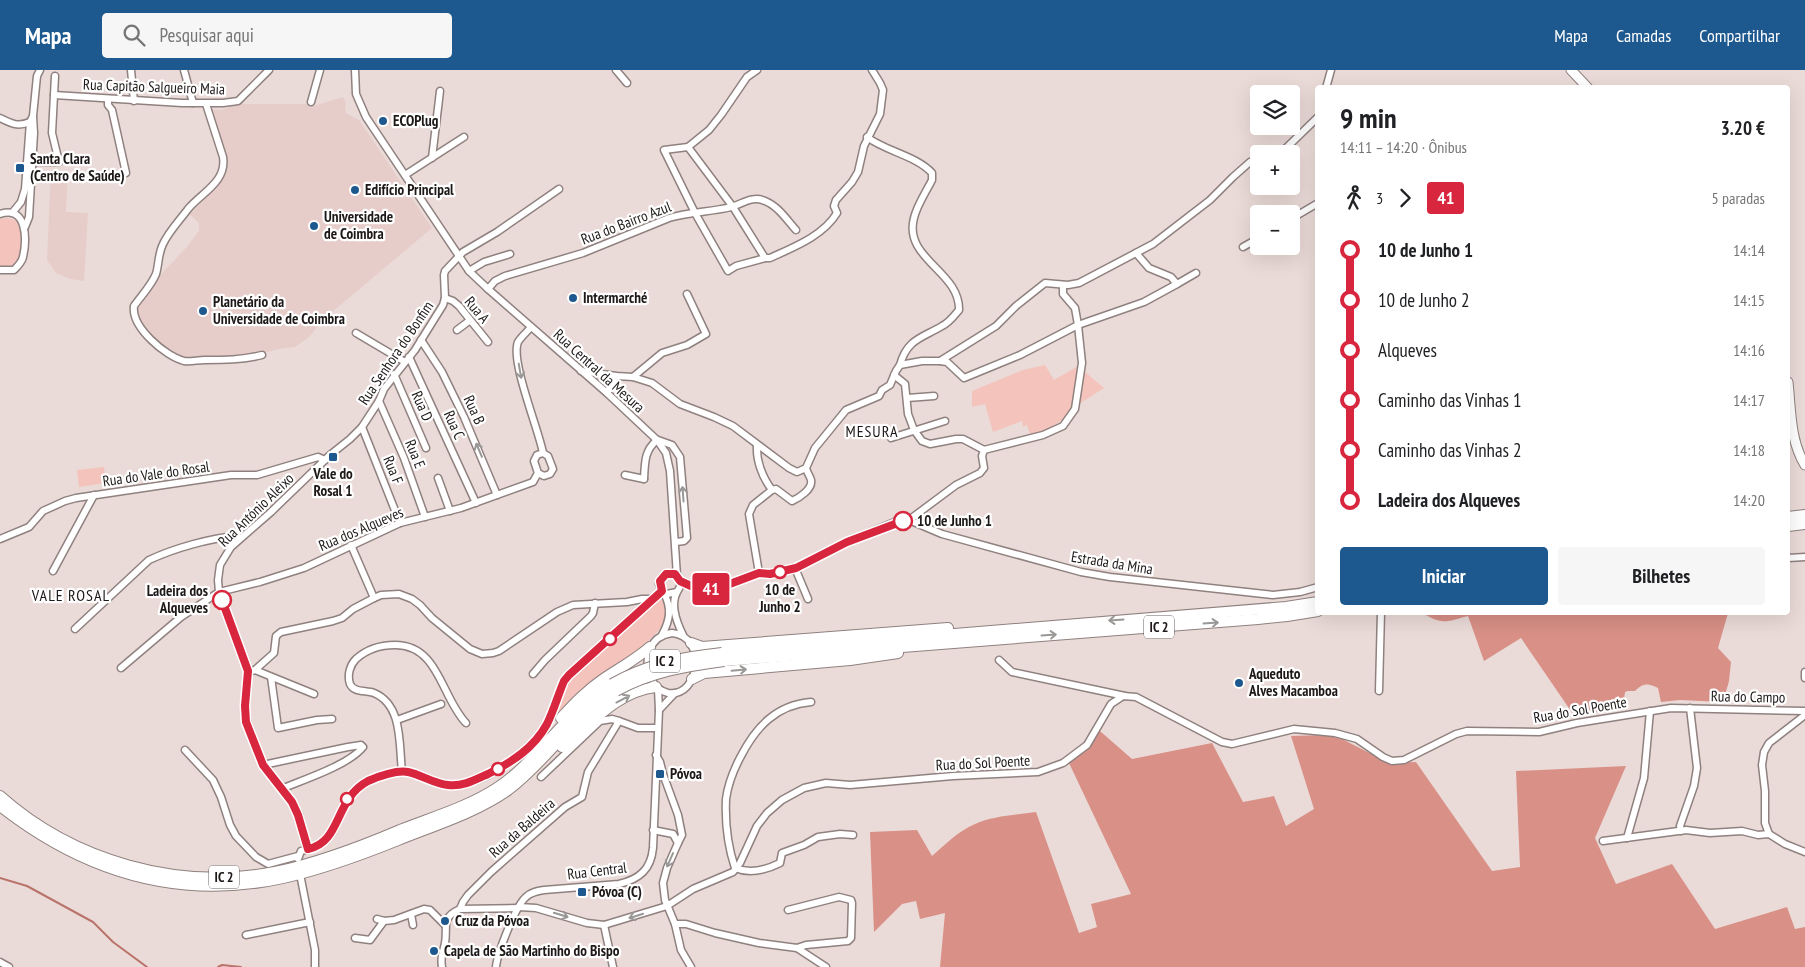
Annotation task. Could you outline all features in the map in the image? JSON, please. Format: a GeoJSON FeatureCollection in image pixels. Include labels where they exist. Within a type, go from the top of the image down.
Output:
{"type":"FeatureCollection","features":[{"type":"Feature","properties":{"kind":"highway"},"geometry":{"type":"LineString","coordinates":[[1790,517],[1805,515]]}},
{"type":"Feature","properties":{"kind":"highway"},"geometry":{"type":"LineString","coordinates":[[1790,526],[1805,524]]}},
{"type":"Feature","properties":{"kind":"highway","name":"IC 2"},"geometry":{"type":"LineString","coordinates":[[0,796],[29,819],[57,836],[103,858],[128,866],[184,876],[234,877],[273,872],[324,859],[474,800],[510,779],[571,717],[595,696],[614,687],[661,671],[723,657],[1016,629],[1286,607],[1315,602]]}},
{"type":"Feature","properties":{"kind":"highway","name":"IC 2"},"geometry":{"type":"LineString","coordinates":[[723,657],[1000,639],[1258,619],[1315,611]]}},
{"type":"Feature","properties":{"kind":"highway"},"geometry":{"type":"LineString","coordinates":[[691,643],[702,647],[916,629],[991,626],[1016,629]]}},
{"type":"Feature","properties":{"kind":"highway"},"geometry":{"type":"LineString","coordinates":[[692,679],[704,673],[850,660],[1000,639]]}},
{"type":"Feature","properties":{"kind":"highway"},"geometry":{"type":"LineString","coordinates":[[546,744],[561,718],[578,700],[601,681],[637,658],[650,647]]}},
{"type":"Feature","properties":{"kind":"highway","name":"IC 2"},"geometry":{"type":"LineString","coordinates":[[0,806],[25,826],[78,856],[110,868],[156,880],[200,884],[237,884],[282,878],[319,868],[461,815],[488,802],[532,771],[577,722],[614,687]]}},
{"type":"Feature","properties":{"kind":"highway"},"geometry":{"type":"LineString","coordinates":[[542,760],[563,746],[594,718],[619,701],[639,691],[657,688]]}},
{"type":"Feature","properties":{"kind":"main road"},"geometry":{"type":"LineString","coordinates":[[1570,70],[1585,85]]}},
{"type":"Feature","properties":{"kind":"main road"},"geometry":{"type":"LineString","coordinates":[[1790,401],[1794,440],[1800,458],[1805,465]]}},
{"type":"Feature","properties":{"kind":"street"},"geometry":{"type":"LineString","coordinates":[[12,213],[21,202],[25,189],[34,122],[31,119],[37,76],[40,70]]}},
{"type":"Feature","properties":{"kind":"street"},"geometry":{"type":"LineString","coordinates":[[130,70],[134,101]]}},
{"type":"Feature","properties":{"kind":"street"},"geometry":{"type":"LineString","coordinates":[[184,70],[194,103]]}},
{"type":"Feature","properties":{"kind":"street","name":"Rua Capitão Salgueiro Maia"},"geometry":{"type":"LineString","coordinates":[[54,95],[206,104],[238,101],[269,70]]}},
{"type":"Feature","properties":{"kind":"street"},"geometry":{"type":"LineString","coordinates":[[311,102],[320,70]]}},
{"type":"Feature","properties":{"kind":"street","name":"Rua Central da Mesura"},"geometry":{"type":"LineString","coordinates":[[355,70],[356,94],[360,105],[469,270],[488,289],[607,393],[662,445],[669,460],[676,542],[677,582]]}},
{"type":"Feature","properties":{"kind":"street"},"geometry":{"type":"LineString","coordinates":[[616,70],[627,83]]}},
{"type":"Feature","properties":{"kind":"street"},"geometry":{"type":"LineString","coordinates":[[757,70],[747,77],[709,130],[685,147],[664,150],[695,213],[728,271],[736,266],[770,258],[801,244],[833,220],[837,213],[834,206],[836,200],[858,172],[867,137],[880,114],[883,90],[872,70]]}},
{"type":"Feature","properties":{"kind":"street"},"geometry":{"type":"LineString","coordinates":[[1327,85],[1331,70]]}},
{"type":"Feature","properties":{"kind":"street"},"geometry":{"type":"LineString","coordinates":[[29,164],[59,162],[52,133],[55,76]]}},
{"type":"Feature","properties":{"kind":"street"},"geometry":{"type":"LineString","coordinates":[[432,158],[440,91]]}},
{"type":"Feature","properties":{"kind":"street"},"geometry":{"type":"LineString","coordinates":[[108,99],[126,173]]}},
{"type":"Feature","properties":{"kind":"street"},"geometry":{"type":"LineString","coordinates":[[206,104],[223,157],[224,162],[221,173],[213,187],[193,203],[167,237],[160,252],[157,272],[133,310],[141,328],[160,348],[184,361],[248,359],[262,355]]}},
{"type":"Feature","properties":{"kind":"street"},"geometry":{"type":"LineString","coordinates":[[0,118],[10,124],[22,126],[31,119]]}},
{"type":"Feature","properties":{"kind":"street"},"geometry":{"type":"LineString","coordinates":[[1289,145],[1315,120]]}},
{"type":"Feature","properties":{"kind":"street"},"geometry":{"type":"LineString","coordinates":[[805,471],[815,448],[846,410],[879,396],[882,390],[890,385],[908,346],[921,336],[942,326],[959,310],[954,289],[918,248],[914,238],[913,220],[932,180],[932,173],[923,165],[867,137]]}},
{"type":"Feature","properties":{"kind":"street"},"geometry":{"type":"LineString","coordinates":[[405,175],[464,138]]}},
{"type":"Feature","properties":{"kind":"street"},"geometry":{"type":"LineString","coordinates":[[685,147],[732,207],[765,258]]}},
{"type":"Feature","properties":{"kind":"street"},"geometry":{"type":"LineString","coordinates":[[940,361],[996,326],[1016,306],[1045,283],[1074,285],[1153,244],[1210,200],[1233,176],[1250,162]]}},
{"type":"Feature","properties":{"kind":"street"},"geometry":{"type":"LineString","coordinates":[[0,270],[14,270],[20,264],[23,257],[25,227],[29,217],[29,164]]}},
{"type":"Feature","properties":{"kind":"street","name":"Rua Senhora do Bonfim"},"geometry":{"type":"LineString","coordinates":[[328,457],[362,427],[394,374],[421,340],[443,305],[445,298],[445,271],[463,252],[498,232],[559,189]]}},
{"type":"Feature","properties":{"kind":"street","name":"Rua do Bairro Azul"},"geometry":{"type":"LineString","coordinates":[[488,289],[495,281],[505,276],[576,255],[679,215],[732,207],[755,198],[764,200],[781,213],[796,230]]}},
{"type":"Feature","properties":{"kind":"street"},"geometry":{"type":"LineString","coordinates":[[1300,214],[1315,205]]}},
{"type":"Feature","properties":{"kind":"street"},"geometry":{"type":"LineString","coordinates":[[0,214],[12,213],[18,216],[25,227]]}},
{"type":"Feature","properties":{"kind":"street"},"geometry":{"type":"LineString","coordinates":[[1243,247],[1250,243]]}},
{"type":"Feature","properties":{"kind":"street"},"geometry":{"type":"LineString","coordinates":[[1136,253],[1149,268],[1171,277],[1177,284]]}},
{"type":"Feature","properties":{"kind":"street"},"geometry":{"type":"LineString","coordinates":[[469,270],[484,262],[510,254]]}},
{"type":"Feature","properties":{"kind":"street"},"geometry":{"type":"LineString","coordinates":[[900,365],[922,361],[947,362],[964,378],[1020,355],[1078,325],[1144,302],[1196,274]]}},
{"type":"Feature","properties":{"kind":"street"},"geometry":{"type":"LineString","coordinates":[[894,375],[905,384],[908,414],[914,430],[922,441],[930,444],[963,439],[984,450],[1043,435],[1063,426],[1074,410],[1082,363],[1075,308],[1063,294],[1063,285]]}},
{"type":"Feature","properties":{"kind":"street"},"geometry":{"type":"LineString","coordinates":[[633,376],[662,353],[687,345],[706,334],[687,294]]}},
{"type":"Feature","properties":{"kind":"street","name":"Rua A"},"geometry":{"type":"LineString","coordinates":[[445,298],[453,301],[458,306],[488,342]]}},
{"type":"Feature","properties":{"kind":"street"},"geometry":{"type":"LineString","coordinates":[[457,330],[469,321]]}},
{"type":"Feature","properties":{"kind":"street"},"geometry":{"type":"LineString","coordinates":[[531,327],[518,342],[517,350],[520,376],[543,453],[548,456],[553,469],[550,474],[544,476],[538,473],[534,461],[537,455],[543,453]]}},
{"type":"Feature","properties":{"kind":"street"},"geometry":{"type":"LineString","coordinates":[[356,333],[407,359]]}},
{"type":"Feature","properties":{"kind":"street","name":"Rua B"},"geometry":{"type":"LineString","coordinates":[[421,340],[442,372],[464,417],[497,495]]}},
{"type":"Feature","properties":{"kind":"street","name":"Rua C"},"geometry":{"type":"LineString","coordinates":[[407,359],[476,503]]}},
{"type":"Feature","properties":{"kind":"street"},"geometry":{"type":"LineString","coordinates":[[581,371],[616,376],[633,376],[652,383],[680,404],[733,426],[789,468],[797,472],[805,471]]}},
{"type":"Feature","properties":{"kind":"street","name":"Rua D"},"geometry":{"type":"LineString","coordinates":[[394,374],[426,448]]}},
{"type":"Feature","properties":{"kind":"street"},"geometry":{"type":"LineString","coordinates":[[607,393],[616,376]]}},
{"type":"Feature","properties":{"kind":"street"},"geometry":{"type":"LineString","coordinates":[[907,398],[934,396]]}},
{"type":"Feature","properties":{"kind":"street","name":"Rua E"},"geometry":{"type":"LineString","coordinates":[[379,401],[404,458],[425,517]]}},
{"type":"Feature","properties":{"kind":"street"},"geometry":{"type":"LineString","coordinates":[[891,438],[945,421]]}},
{"type":"Feature","properties":{"kind":"street","name":"Rua F"},"geometry":{"type":"LineString","coordinates":[[362,427],[400,523]]}},
{"type":"Feature","properties":{"kind":"street"},"geometry":{"type":"LineString","coordinates":[[624,475],[644,479],[646,455],[651,445],[657,440],[672,445],[680,457],[687,538],[684,541],[676,542]]}},
{"type":"Feature","properties":{"kind":"street"},"geometry":{"type":"LineString","coordinates":[[757,444],[756,455],[761,470],[772,490]]}},
{"type":"Feature","properties":{"kind":"street"},"geometry":{"type":"LineString","coordinates":[[676,692],[667,693],[657,688],[648,670],[647,657],[650,647],[662,635],[668,624],[670,614],[668,601],[659,584],[661,578],[666,574],[677,582],[707,590],[719,588],[759,573],[770,574],[796,568],[847,542],[895,522],[909,520],[956,485],[980,473],[984,468],[982,456],[984,450]]}},
{"type":"Feature","properties":{"kind":"street","name":"Rua do Vale do Rosal"},"geometry":{"type":"LineString","coordinates":[[0,539],[29,527],[39,514],[65,501],[231,475],[257,475],[321,457],[328,457]]}},
{"type":"Feature","properties":{"kind":"street","name":"Rua António Aleixo"},"geometry":{"type":"LineString","coordinates":[[219,592],[220,565],[232,547],[240,538],[272,512],[328,457]]}},
{"type":"Feature","properties":{"kind":"street"},"geometry":{"type":"LineString","coordinates":[[759,573],[749,514],[753,505],[776,489],[792,501],[800,498],[810,487],[811,481],[805,471]]}},
{"type":"Feature","properties":{"kind":"street","name":"Rua dos Alqueves"},"geometry":{"type":"LineString","coordinates":[[121,668],[181,617],[219,592],[260,582],[304,568],[400,523],[476,503],[533,482],[538,473]]}},
{"type":"Feature","properties":{"kind":"street"},"geometry":{"type":"LineString","coordinates":[[438,478],[450,511]]}},
{"type":"Feature","properties":{"kind":"street"},"geometry":{"type":"LineString","coordinates":[[53,571],[94,495]]}},
{"type":"Feature","properties":{"kind":"street","name":"Estrada da Mina"},"geometry":{"type":"LineString","coordinates":[[909,520],[942,534],[1081,572],[1110,577],[1273,595],[1300,592],[1315,588]]}},
{"type":"Feature","properties":{"kind":"street"},"geometry":{"type":"LineString","coordinates":[[75,629],[150,560],[164,554],[226,537],[238,536],[240,538]]}},
{"type":"Feature","properties":{"kind":"street"},"geometry":{"type":"LineString","coordinates":[[351,545],[374,598]]}},
{"type":"Feature","properties":{"kind":"street"},"geometry":{"type":"LineString","coordinates":[[1790,558],[1805,557]]}},
{"type":"Feature","properties":{"kind":"street"},"geometry":{"type":"LineString","coordinates":[[796,568],[808,599]]}},
{"type":"Feature","properties":{"kind":"street"},"geometry":{"type":"LineString","coordinates":[[663,592],[671,595],[677,582]]}},
{"type":"Feature","properties":{"kind":"street"},"geometry":{"type":"LineString","coordinates":[[659,710],[676,692],[686,687],[692,679],[696,660],[691,643],[683,635],[676,618],[677,582]]}},
{"type":"Feature","properties":{"kind":"street"},"geometry":{"type":"LineString","coordinates":[[219,592],[251,671],[245,714],[246,722],[263,765],[292,802],[308,849]]}},
{"type":"Feature","properties":{"kind":"street"},"geometry":{"type":"LineString","coordinates":[[185,750],[213,780],[230,825],[236,836],[248,850],[260,861],[268,864],[298,857],[301,852],[321,844],[330,835],[347,800],[355,790],[368,781],[402,772],[409,772],[440,784],[458,786],[477,780],[510,763],[535,741],[543,731],[564,681],[569,675],[663,592]]}},
{"type":"Feature","properties":{"kind":"street"},"geometry":{"type":"LineString","coordinates":[[251,671],[274,652],[276,636],[281,632],[342,618],[353,609],[381,595],[399,594],[412,599],[470,649],[482,654],[493,653],[499,650],[557,612],[573,605],[627,602],[642,598],[653,599]]}},
{"type":"Feature","properties":{"kind":"street"},"geometry":{"type":"LineString","coordinates":[[533,674],[591,616],[595,603]]}},
{"type":"Feature","properties":{"kind":"street"},"geometry":{"type":"LineString","coordinates":[[1379,691],[1381,615]]}},
{"type":"Feature","properties":{"kind":"street"},"geometry":{"type":"LineString","coordinates":[[662,635],[672,633],[683,635]]}},
{"type":"Feature","properties":{"kind":"street"},"geometry":{"type":"LineString","coordinates":[[402,772],[397,720],[393,710],[388,703],[372,693],[358,691],[353,688],[349,676],[350,668],[361,655],[375,648],[388,645],[409,647],[426,657],[436,671],[452,705],[466,723]]}},
{"type":"Feature","properties":{"kind":"street"},"geometry":{"type":"LineString","coordinates":[[999,660],[1012,672],[1128,697]]}},
{"type":"Feature","properties":{"kind":"street"},"geometry":{"type":"LineString","coordinates":[[251,671],[314,694]]}},
{"type":"Feature","properties":{"kind":"street"},"geometry":{"type":"LineString","coordinates":[[1805,672],[1805,678]]}},
{"type":"Feature","properties":{"kind":"street"},"geometry":{"type":"LineString","coordinates":[[271,677],[278,728],[332,719]]}},
{"type":"Feature","properties":{"kind":"street","name":"Rua Central"},"geometry":{"type":"LineString","coordinates":[[496,967],[499,954],[518,907],[526,896],[538,891],[619,884],[637,879],[649,866],[652,856],[659,710],[657,688]]}},
{"type":"Feature","properties":{"kind":"street"},"geometry":{"type":"LineString","coordinates":[[639,691],[651,694],[659,702]]}},
{"type":"Feature","properties":{"kind":"street","name":"Rua do Sol Poente"},"geometry":{"type":"LineString","coordinates":[[735,868],[740,863],[754,830],[767,813],[782,800],[804,788],[826,783],[850,785],[1038,772],[1063,763],[1088,744],[1111,704],[1123,696],[1136,697],[1222,742],[1232,744],[1294,729],[1335,732],[1357,739],[1392,761],[1404,760],[1456,734],[1467,731],[1539,732],[1650,710],[1690,708]]}},
{"type":"Feature","properties":{"kind":"street"},"geometry":{"type":"LineString","coordinates":[[735,868],[731,856],[727,827],[726,799],[729,782],[735,766],[749,741],[768,718],[790,706],[810,702]]}},
{"type":"Feature","properties":{"kind":"street"},"geometry":{"type":"LineString","coordinates":[[397,720],[441,704]]}},
{"type":"Feature","properties":{"kind":"street"},"geometry":{"type":"LineString","coordinates":[[1681,831],[1680,826],[1694,786],[1697,768],[1690,708]]}},
{"type":"Feature","properties":{"kind":"street","name":"Rua do Campo"},"geometry":{"type":"LineString","coordinates":[[1690,708],[1805,713]]}},
{"type":"Feature","properties":{"kind":"street"},"geometry":{"type":"LineString","coordinates":[[1627,838],[1644,778],[1650,710]]}},
{"type":"Feature","properties":{"kind":"street"},"geometry":{"type":"LineString","coordinates":[[1769,834],[1765,823],[1765,790],[1762,766],[1764,752],[1769,743],[1805,713]]}},
{"type":"Feature","properties":{"kind":"street"},"geometry":{"type":"LineString","coordinates":[[541,777],[600,721],[612,719],[638,728],[657,728]]}},
{"type":"Feature","properties":{"kind":"street","name":"Rua da Baldeira"},"geometry":{"type":"LineString","coordinates":[[460,909],[463,902],[491,872],[565,807],[582,797],[588,772],[619,721]]}},
{"type":"Feature","properties":{"kind":"street"},"geometry":{"type":"LineString","coordinates":[[263,765],[348,747],[361,745],[364,747],[347,760],[281,789]]}},
{"type":"Feature","properties":{"kind":"street"},"geometry":{"type":"LineString","coordinates":[[656,755],[678,815],[682,835],[664,878],[665,900],[675,924],[681,950],[691,967]]}},
{"type":"Feature","properties":{"kind":"street"},"geometry":{"type":"LineString","coordinates":[[653,830],[673,834],[678,843]]}},
{"type":"Feature","properties":{"kind":"street"},"geometry":{"type":"LineString","coordinates":[[1603,841],[1691,830],[1710,834],[1742,831],[1758,835],[1769,834],[1785,844],[1805,852]]}},
{"type":"Feature","properties":{"kind":"street"},"geometry":{"type":"LineString","coordinates":[[735,868],[741,870],[769,868],[780,863],[782,853],[804,845],[818,837],[853,834]]}},
{"type":"Feature","properties":{"kind":"street"},"geometry":{"type":"LineString","coordinates":[[439,920],[460,909],[518,907],[536,908],[587,923],[604,925],[668,906],[693,889],[733,872],[735,868]]}},
{"type":"Feature","properties":{"kind":"street"},"geometry":{"type":"LineString","coordinates":[[301,879],[315,950],[315,967]]}},
{"type":"Feature","properties":{"kind":"street"},"geometry":{"type":"LineString","coordinates":[[788,910],[839,898],[851,900],[852,903],[851,938],[848,942],[806,944],[798,948]]}},
{"type":"Feature","properties":{"kind":"street"},"geometry":{"type":"LineString","coordinates":[[356,938],[370,940],[380,920],[394,920],[420,909],[428,909],[433,912],[445,925]]}},
{"type":"Feature","properties":{"kind":"street"},"geometry":{"type":"LineString","coordinates":[[411,914],[413,925]]}},
{"type":"Feature","properties":{"kind":"street"},"geometry":{"type":"LineString","coordinates":[[442,967],[441,954],[445,944],[445,925],[450,914]]}},
{"type":"Feature","properties":{"kind":"street"},"geometry":{"type":"LineString","coordinates":[[246,935],[310,922]]}},
{"type":"Feature","properties":{"kind":"street"},"geometry":{"type":"LineString","coordinates":[[675,924],[686,924],[760,943],[798,948],[826,967]]}},
{"type":"Feature","properties":{"kind":"street"},"geometry":{"type":"LineString","coordinates":[[604,925],[613,967]]}},
{"type":"Feature","properties":{"kind":"street"},"geometry":{"type":"LineString","coordinates":[[0,962],[9,967]]}},
{"type":"Feature","properties":{"kind":"shaded area","name":"Universidade de Coimbra"},"geometry":{"type":"Polygon","coordinates":[[[343,97],[346,103],[346,113],[359,120],[432,228],[325,318],[308,338],[295,347],[248,357],[185,359],[162,346],[144,327],[136,309],[161,274],[199,231],[199,223],[189,214],[221,182],[228,163],[210,109],[221,110],[238,104],[309,104],[310,107],[343,97]]]}},
{"type":"Feature","properties":{"kind":"shaded area"},"geometry":{"type":"Polygon","coordinates":[[[51,170],[68,171],[66,212],[88,213],[84,281],[70,279],[56,273],[47,260],[51,170]]]}},
{"type":"Feature","properties":{"kind":"shaded area"},"geometry":{"type":"Polygon","coordinates":[[[8,218],[15,220],[18,224],[22,242],[17,261],[13,265],[4,267],[0,266],[0,219],[8,218]]]}},
{"type":"Feature","properties":{"kind":"shaded area"},"geometry":{"type":"Polygon","coordinates":[[[1045,365],[1054,380],[1078,366],[1104,388],[1079,404],[1061,421],[1043,431],[1030,434],[1027,425],[1023,427],[1022,421],[993,432],[985,404],[972,407],[972,391],[1023,370],[1045,365]]]}},
{"type":"Feature","properties":{"kind":"shaded area"},"geometry":{"type":"Polygon","coordinates":[[[104,467],[106,483],[79,487],[77,470],[104,467]]]}},
{"type":"Feature","properties":{"kind":"shaded area"},"geometry":{"type":"Polygon","coordinates":[[[661,599],[666,606],[666,616],[660,629],[640,649],[558,716],[555,712],[566,685],[576,673],[661,599]]]}},
{"type":"Feature","properties":{"kind":"shaded area"},"geometry":{"type":"Polygon","coordinates":[[[1426,615],[1727,615],[1718,648],[1731,662],[1729,681],[1723,702],[1680,700],[1661,702],[1658,688],[1646,685],[1641,686],[1635,691],[1625,692],[1623,706],[1575,717],[1521,638],[1484,661],[1468,616],[1445,621],[1426,615]]]}},
{"type":"Feature","properties":{"kind":"shaded area"},"geometry":{"type":"Polygon","coordinates":[[[1100,731],[1132,759],[1212,743],[1243,802],[1274,796],[1286,826],[1314,809],[1291,736],[1324,735],[1342,739],[1389,763],[1416,762],[1492,871],[1520,867],[1516,771],[1626,766],[1595,838],[1616,884],[1672,864],[1715,929],[1787,907],[1795,929],[1805,927],[1805,967],[940,967],[945,913],[920,919],[916,901],[902,904],[874,932],[870,832],[917,830],[932,856],[957,834],[982,821],[1036,812],[1079,933],[1097,927],[1091,904],[1131,894],[1069,763],[1100,731]]]}},
{"type":"Feature","properties":{"kind":"waterway"},"geometry":{"type":"LineString","coordinates":[[0,878],[27,886],[93,922],[113,942],[147,967]]}},
{"type":"Feature","properties":{"kind":"waterway"},"geometry":{"type":"LineString","coordinates":[[218,967],[222,965],[241,967]]}},
{"type":"Feature","properties":{"kind":"bus line","name":"41"},"geometry":{"type":"LineString","coordinates":[[222,600],[248,671],[245,706],[246,722],[267,773],[292,802],[308,849],[316,847],[325,841],[330,835],[347,800],[355,790],[368,781],[390,774],[409,772],[440,784],[458,786],[477,780],[519,757],[543,731],[564,681],[662,591],[659,584],[661,578],[666,574],[675,574],[680,581],[691,586],[707,590],[719,588],[759,573],[770,574],[796,568],[847,542],[895,522],[903,521]]}},
{"type":"Feature","properties":{"kind":"place","name":"ECOPlug"},"geometry":{"type":"Point","coordinates":[383,121]}},
{"type":"Feature","properties":{"kind":"place","name":"Santa Clara (Centro de Saúde)"},"geometry":{"type":"Point","coordinates":[20,168]}},
{"type":"Feature","properties":{"kind":"place","name":"Edifício Principal"},"geometry":{"type":"Point","coordinates":[355,190]}},
{"type":"Feature","properties":{"kind":"place","name":"Universidade de Coimbra"},"geometry":{"type":"Point","coordinates":[314,226]}},
{"type":"Feature","properties":{"kind":"place","name":"Intermarché"},"geometry":{"type":"Point","coordinates":[573,298]}},
{"type":"Feature","properties":{"kind":"place","name":"Planetário da Universidade de Coimbra"},"geometry":{"type":"Point","coordinates":[203,311]}},
{"type":"Feature","properties":{"kind":"place","name":"Vale do Rosal 1"},"geometry":{"type":"Point","coordinates":[333,457]}},
{"type":"Feature","properties":{"kind":"place","name":"10 de Junho 1"},"geometry":{"type":"Point","coordinates":[903,521]}},
{"type":"Feature","properties":{"kind":"place","name":"10 de Junho 2"},"geometry":{"type":"Point","coordinates":[780,572]}},
{"type":"Feature","properties":{"kind":"place","name":"Ladeira dos Alqueves"},"geometry":{"type":"Point","coordinates":[222,600]}},
{"type":"Feature","properties":{"kind":"place","name":"Aqueduto Alves Macamboa"},"geometry":{"type":"Point","coordinates":[1239,683]}},
{"type":"Feature","properties":{"kind":"place","name":"Póvoa"},"geometry":{"type":"Point","coordinates":[660,774]}},
{"type":"Feature","properties":{"kind":"place","name":"Póvoa (C)"},"geometry":{"type":"Point","coordinates":[582,892]}},
{"type":"Feature","properties":{"kind":"place","name":"Cruz da Póvoa"},"geometry":{"type":"Point","coordinates":[445,921]}},
{"type":"Feature","properties":{"kind":"place","name":"Capela de São Martinho do Bispo"},"geometry":{"type":"Point","coordinates":[434,951]}},
{"type":"Feature","properties":{"kind":"district","name":"MESURA"},"geometry":{"type":"Point","coordinates":[872,431]}},
{"type":"Feature","properties":{"kind":"district","name":"VALE ROSAL"},"geometry":{"type":"Point","coordinates":[71,595]}}]}
